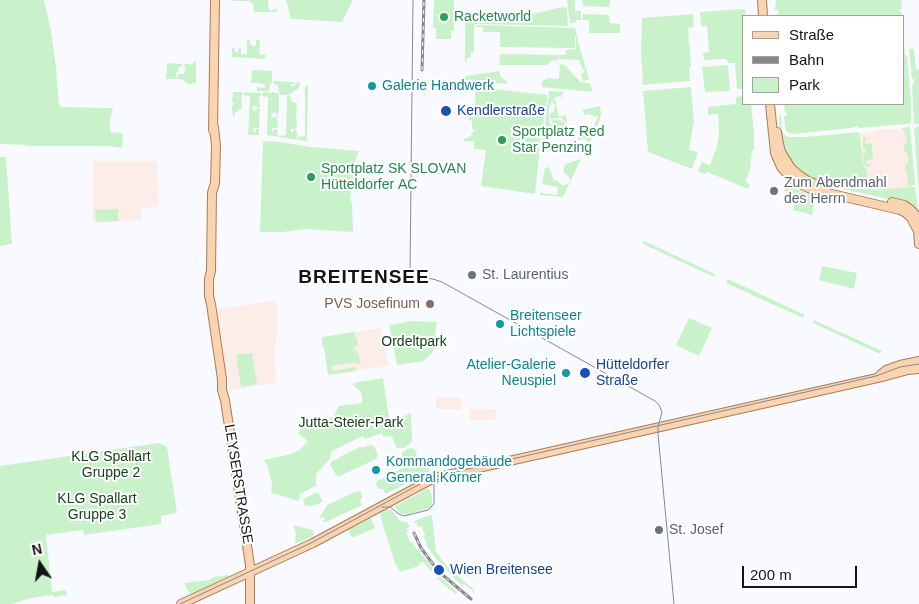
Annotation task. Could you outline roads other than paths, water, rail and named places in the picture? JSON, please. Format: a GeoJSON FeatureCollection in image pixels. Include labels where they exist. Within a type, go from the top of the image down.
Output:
{"type":"FeatureCollection","features":[{"type":"Feature","properties":{"kind":"main road","name":"LEYSERSTRASSE"},"geometry":{"type":"LineString","coordinates":[[215,0],[214,127],[216,146],[212,193],[209,296],[225,390],[251,572],[250,604]]}},
{"type":"Feature","properties":{"kind":"main road"},"geometry":{"type":"LineString","coordinates":[[762,0],[763,15]]}},
{"type":"Feature","properties":{"kind":"main road"},"geometry":{"type":"LineString","coordinates":[[767,0],[768,15]]}},
{"type":"Feature","properties":{"kind":"main road"},"geometry":{"type":"LineString","coordinates":[[770,105],[774,153],[781,167],[792,179],[811,189],[900,210],[906,213],[919,226]]}},
{"type":"Feature","properties":{"kind":"main road"},"geometry":{"type":"LineString","coordinates":[[775,105],[780,148],[786,161],[799,175],[818,185],[904,205],[913,211],[919,226],[919,244]]}},
{"type":"Feature","properties":{"kind":"main road"},"geometry":{"type":"LineString","coordinates":[[879,376],[886,370],[900,365],[919,362]]}},
{"type":"Feature","properties":{"kind":"main road"},"geometry":{"type":"LineString","coordinates":[[181,604],[326,537],[434,478],[879,376],[919,369]]}},
{"type":"Feature","properties":{"kind":"tram line"},"geometry":{"type":"LineString","coordinates":[[413,0],[410,270],[416,277],[442,282],[655,401],[659,405],[662,412],[658,434],[674,604]]}},
{"type":"Feature","properties":{"kind":"tram line"},"geometry":{"type":"LineString","coordinates":[[180,604],[311,543],[433,477],[876,376],[900,367],[919,364]]}},
{"type":"Feature","properties":{"kind":"tram line"},"geometry":{"type":"LineString","coordinates":[[382,507],[390,507],[404,516],[428,510],[434,504],[434,484],[442,477]]}},
{"type":"Feature","properties":{"kind":"railway"},"geometry":{"type":"LineString","coordinates":[[422,70],[424,0]]}},
{"type":"Feature","properties":{"kind":"railway"},"geometry":{"type":"LineString","coordinates":[[414,533],[421,548],[438,571],[471,599]]}},
{"type":"Feature","properties":{"kind":"place","name":"Racketworld"},"geometry":{"type":"Point","coordinates":[444,17]}},
{"type":"Feature","properties":{"kind":"place","name":"Galerie Handwerk"},"geometry":{"type":"Point","coordinates":[372,86]}},
{"type":"Feature","properties":{"kind":"place","name":"Kendlerstraße"},"geometry":{"type":"Point","coordinates":[446,111]}},
{"type":"Feature","properties":{"kind":"place","name":"Sportplatz Red Star Penzing"},"geometry":{"type":"Point","coordinates":[502,140]}},
{"type":"Feature","properties":{"kind":"place","name":"Sportplatz SK SLOVAN Hütteldorfer AC"},"geometry":{"type":"Point","coordinates":[311,177]}},
{"type":"Feature","properties":{"kind":"place","name":"Zum Abendmahl des Herrn"},"geometry":{"type":"Point","coordinates":[774,191]}},
{"type":"Feature","properties":{"kind":"place","name":"St. Laurentius"},"geometry":{"type":"Point","coordinates":[472,275]}},
{"type":"Feature","properties":{"kind":"place","name":"PVS Josefinum"},"geometry":{"type":"Point","coordinates":[430,304]}},
{"type":"Feature","properties":{"kind":"place","name":"Breitenseer Lichtspiele"},"geometry":{"type":"Point","coordinates":[500,324]}},
{"type":"Feature","properties":{"kind":"place","name":"Atelier-Galerie Neuspiel"},"geometry":{"type":"Point","coordinates":[566,373]}},
{"type":"Feature","properties":{"kind":"place","name":"Hütteldorfer Straße"},"geometry":{"type":"Point","coordinates":[585,373]}},
{"type":"Feature","properties":{"kind":"place","name":"Kommandogebäude General Körner"},"geometry":{"type":"Point","coordinates":[376,470]}},
{"type":"Feature","properties":{"kind":"place","name":"St. Josef"},"geometry":{"type":"Point","coordinates":[659,530]}},
{"type":"Feature","properties":{"kind":"place","name":"Wien Breitensee"},"geometry":{"type":"Point","coordinates":[439,570]}},
{"type":"Feature","properties":{"kind":"district","name":"BREITENSEE"},"geometry":{"type":"Point","coordinates":[364,278]}},
{"type":"Feature","properties":{"kind":"park label","name":"Ordeltpark"},"geometry":{"type":"Point","coordinates":[414,342]}},
{"type":"Feature","properties":{"kind":"park label","name":"Jutta-Steier-Park"},"geometry":{"type":"Point","coordinates":[351,423]}},
{"type":"Feature","properties":{"kind":"park label","name":"KLG Spallart Gruppe 2"},"geometry":{"type":"Point","coordinates":[111,466]}},
{"type":"Feature","properties":{"kind":"park label","name":"KLG Spallart Gruppe 3"},"geometry":{"type":"Point","coordinates":[97,508]}}]}
